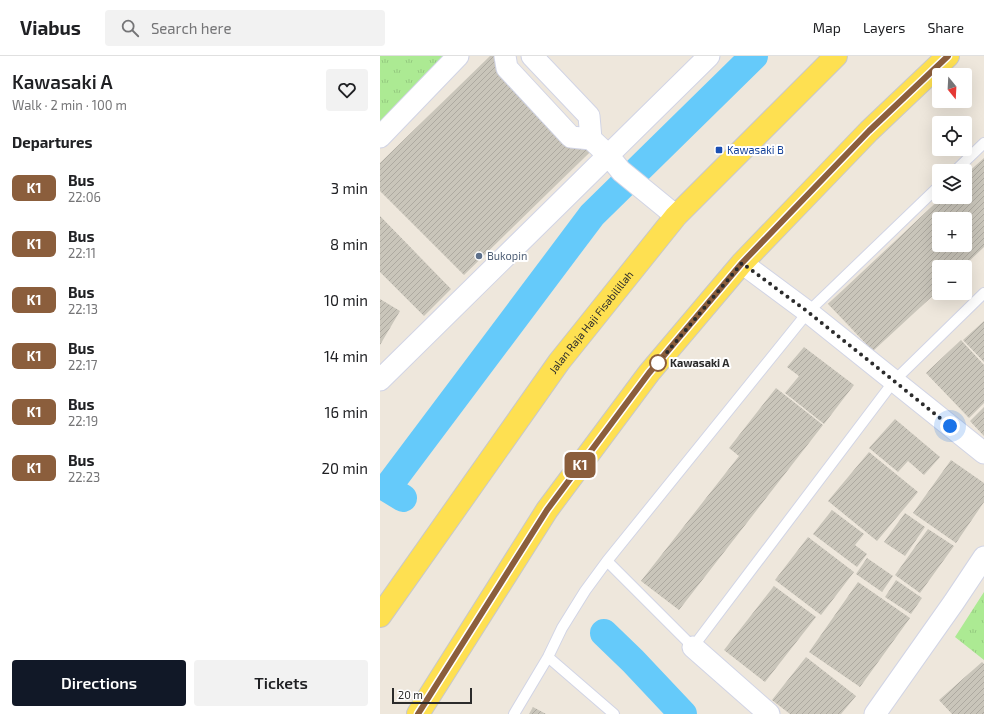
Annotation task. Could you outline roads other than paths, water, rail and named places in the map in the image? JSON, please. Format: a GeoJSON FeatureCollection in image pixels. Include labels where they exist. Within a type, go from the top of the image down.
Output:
{"type":"FeatureCollection","features":[{"type":"Feature","properties":{"kind":"main road","name":"Jalan Raja Haji Fisabilillah"},"geometry":{"type":"LineString","coordinates":[[380,616],[559,362],[676,216],[836,56]]}},
{"type":"Feature","properties":{"kind":"main road"},"geometry":{"type":"LineString","coordinates":[[418,714],[547,510],[649,373],[742,263],[869,131],[948,56]]}},
{"type":"Feature","properties":{"kind":"street"},"geometry":{"type":"LineString","coordinates":[[380,137],[458,56]]}},
{"type":"Feature","properties":{"kind":"street"},"geometry":{"type":"LineString","coordinates":[[504,56],[507,68],[571,137],[591,139],[608,155],[621,171],[676,216]]}},
{"type":"Feature","properties":{"kind":"street"},"geometry":{"type":"LineString","coordinates":[[532,56],[589,116],[591,139]]}},
{"type":"Feature","properties":{"kind":"street"},"geometry":{"type":"LineString","coordinates":[[380,380],[709,56]]}},
{"type":"Feature","properties":{"kind":"street"},"geometry":{"type":"LineString","coordinates":[[742,263],[808,312],[984,453]]}},
{"type":"Feature","properties":{"kind":"street"},"geometry":{"type":"LineString","coordinates":[[875,714],[984,557]]}},
{"type":"Feature","properties":{"kind":"street"},"geometry":{"type":"LineString","coordinates":[[693,647],[769,714]]}},
{"type":"Feature","properties":{"kind":"lane"},"geometry":{"type":"LineString","coordinates":[[962,164],[984,143]]}},
{"type":"Feature","properties":{"kind":"lane"},"geometry":{"type":"LineString","coordinates":[[514,714],[548,657],[562,628],[585,591],[607,561],[808,312],[932,193]]}},
{"type":"Feature","properties":{"kind":"lane"},"geometry":{"type":"LineString","coordinates":[[607,561],[693,647],[894,381],[984,293]]}},
{"type":"Feature","properties":{"kind":"lane"},"geometry":{"type":"LineString","coordinates":[[548,657],[614,714]]}},
{"type":"Feature","properties":{"kind":"waterway"},"geometry":{"type":"LineString","coordinates":[[403,498],[387,488],[592,215],[754,56]]}},
{"type":"Feature","properties":{"kind":"waterway"},"geometry":{"type":"LineString","coordinates":[[604,633],[633,661],[683,714]]}},
{"type":"Feature","properties":{"kind":"place","name":"Kawasaki B"},"geometry":{"type":"Point","coordinates":[719,150]}},
{"type":"Feature","properties":{"kind":"place","name":"Bukopin"},"geometry":{"type":"Point","coordinates":[479,256]}},
{"type":"Feature","properties":{"kind":"place","name":"Kawasaki A"},"geometry":{"type":"Point","coordinates":[658,363]}}]}
